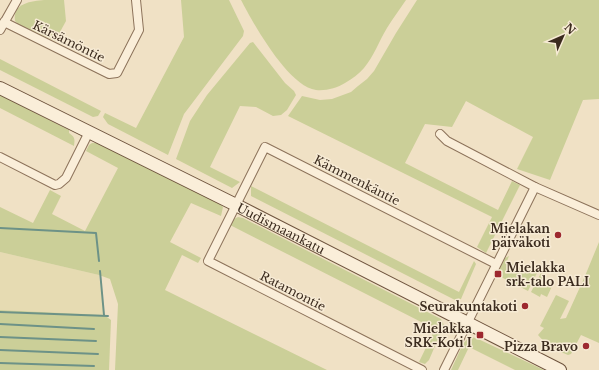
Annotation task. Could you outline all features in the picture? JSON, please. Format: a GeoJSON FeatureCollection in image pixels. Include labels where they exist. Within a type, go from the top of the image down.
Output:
{"type":"FeatureCollection","features":[{"type":"Feature","properties":{"kind":"street"},"geometry":{"type":"LineString","coordinates":[[0,30],[17,0]]}},
{"type":"Feature","properties":{"kind":"street","name":"Kärsämöntie"},"geometry":{"type":"LineString","coordinates":[[4,22],[110,74],[114,74],[118,73],[139,30],[136,0]]}},
{"type":"Feature","properties":{"kind":"street","name":"Uudismaankatu"},"geometry":{"type":"LineString","coordinates":[[0,88],[236,205],[560,370]]}},
{"type":"Feature","properties":{"kind":"street"},"geometry":{"type":"LineString","coordinates":[[0,157],[55,185],[59,184],[66,178],[89,132]]}},
{"type":"Feature","properties":{"kind":"street"},"geometry":{"type":"LineString","coordinates":[[440,134],[447,141],[535,187],[599,215]]}},
{"type":"Feature","properties":{"kind":"street","name":"Kämmenkäntie"},"geometry":{"type":"LineString","coordinates":[[236,205],[265,147],[496,264]]}},
{"type":"Feature","properties":{"kind":"street"},"geometry":{"type":"LineString","coordinates":[[444,370],[535,187]]}},
{"type":"Feature","properties":{"kind":"street","name":"Ratamontie"},"geometry":{"type":"LineString","coordinates":[[236,205],[208,261],[422,370]]}},
{"type":"Feature","properties":{"kind":"shaded area"},"geometry":{"type":"Polygon","coordinates":[[[0,252],[99,275],[104,315],[0,310],[0,252]]]}},
{"type":"Feature","properties":{"kind":"green space"},"geometry":{"type":"Polygon","coordinates":[[[44,0],[64,0],[66,21],[55,41],[18,24],[15,21],[17,10],[24,4],[44,0]]]}},
{"type":"Feature","properties":{"kind":"green space"},"geometry":{"type":"Polygon","coordinates":[[[181,0],[229,0],[244,31],[243,36],[184,114],[168,155],[108,124],[103,117],[105,113],[136,128],[184,37],[181,0]]]}},
{"type":"Feature","properties":{"kind":"green space"},"geometry":{"type":"Polygon","coordinates":[[[241,0],[406,0],[389,24],[371,59],[362,70],[342,85],[331,89],[316,90],[305,86],[283,66],[263,38],[241,0]]]}},
{"type":"Feature","properties":{"kind":"green space"},"geometry":{"type":"Polygon","coordinates":[[[417,0],[599,0],[599,99],[583,100],[550,180],[517,169],[533,137],[466,101],[452,127],[425,124],[405,163],[498,210],[512,181],[520,185],[486,253],[477,247],[492,217],[288,116],[302,96],[320,100],[332,99],[351,92],[367,79],[374,71],[417,0]]]}},
{"type":"Feature","properties":{"kind":"green space"},"geometry":{"type":"Polygon","coordinates":[[[253,42],[296,95],[287,110],[281,115],[273,116],[256,107],[240,106],[210,167],[240,182],[232,188],[176,159],[190,121],[207,95],[250,43],[253,42]]]}},
{"type":"Feature","properties":{"kind":"green space"},"geometry":{"type":"Polygon","coordinates":[[[0,59],[101,111],[98,116],[93,117],[0,70],[0,59]]]}},
{"type":"Feature","properties":{"kind":"green space"},"geometry":{"type":"Polygon","coordinates":[[[0,95],[69,130],[69,133],[74,138],[74,146],[0,108],[0,95]]]}},
{"type":"Feature","properties":{"kind":"green space"},"geometry":{"type":"Polygon","coordinates":[[[92,143],[97,143],[220,204],[223,207],[221,216],[191,203],[170,242],[201,258],[198,263],[182,255],[165,290],[327,370],[115,370],[118,304],[110,279],[99,275],[0,252],[0,207],[33,223],[50,190],[61,196],[52,214],[85,231],[118,168],[86,151],[92,143]]]}},
{"type":"Feature","properties":{"kind":"green space"},"geometry":{"type":"Polygon","coordinates":[[[251,186],[459,292],[474,261],[476,264],[461,299],[455,300],[251,196],[251,186]]]}},
{"type":"Feature","properties":{"kind":"green space"},"geometry":{"type":"Polygon","coordinates":[[[238,217],[243,218],[441,319],[444,325],[429,360],[425,364],[419,362],[435,329],[230,225],[234,219],[238,217]]]}},
{"type":"Feature","properties":{"kind":"green space"},"geometry":{"type":"Polygon","coordinates":[[[599,242],[599,343],[581,335],[571,354],[568,355],[549,347],[538,335],[544,328],[540,326],[556,295],[569,301],[560,319],[566,318],[599,242]]]}},
{"type":"Feature","properties":{"kind":"green space"},"geometry":{"type":"Polygon","coordinates":[[[509,256],[507,261],[533,274],[535,270],[538,271],[528,291],[499,275],[500,266],[505,258],[509,256]]]}},
{"type":"Feature","properties":{"kind":"green space"},"geometry":{"type":"Polygon","coordinates":[[[541,273],[544,274],[542,279],[553,284],[547,297],[541,294],[540,297],[531,292],[541,273]]]}},
{"type":"Feature","properties":{"kind":"green space"},"geometry":{"type":"Polygon","coordinates":[[[0,310],[104,315],[111,320],[109,370],[0,370],[0,310]]]}},
{"type":"Feature","properties":{"kind":"green space"},"geometry":{"type":"Polygon","coordinates":[[[469,337],[476,338],[544,370],[515,370],[469,347],[458,370],[451,370],[463,344],[469,337]]]}},
{"type":"Feature","properties":{"kind":"waterway"},"geometry":{"type":"LineString","coordinates":[[0,228],[96,233],[99,261]]}},
{"type":"Feature","properties":{"kind":"waterway"},"geometry":{"type":"LineString","coordinates":[[100,271],[104,315]]}},
{"type":"Feature","properties":{"kind":"waterway"},"geometry":{"type":"LineString","coordinates":[[0,312],[108,316]]}},
{"type":"Feature","properties":{"kind":"waterway"},"geometry":{"type":"LineString","coordinates":[[0,324],[94,329]]}},
{"type":"Feature","properties":{"kind":"waterway"},"geometry":{"type":"LineString","coordinates":[[0,337],[96,341]]}},
{"type":"Feature","properties":{"kind":"waterway"},"geometry":{"type":"LineString","coordinates":[[0,350],[98,354]]}},
{"type":"Feature","properties":{"kind":"waterway"},"geometry":{"type":"LineString","coordinates":[[0,363],[94,366]]}},
{"type":"Feature","properties":{"kind":"place","name":"Mielakan päiväkoti"},"geometry":{"type":"Point","coordinates":[558,235]}},
{"type":"Feature","properties":{"kind":"place","name":"Mielakka srk-talo PALI"},"geometry":{"type":"Point","coordinates":[498,274]}},
{"type":"Feature","properties":{"kind":"place","name":"Seurakuntakoti"},"geometry":{"type":"Point","coordinates":[525,306]}},
{"type":"Feature","properties":{"kind":"place","name":"Mielakka SRK-Koti I"},"geometry":{"type":"Point","coordinates":[480,335]}},
{"type":"Feature","properties":{"kind":"place","name":"Pizza Bravo"},"geometry":{"type":"Point","coordinates":[586,346]}}]}
